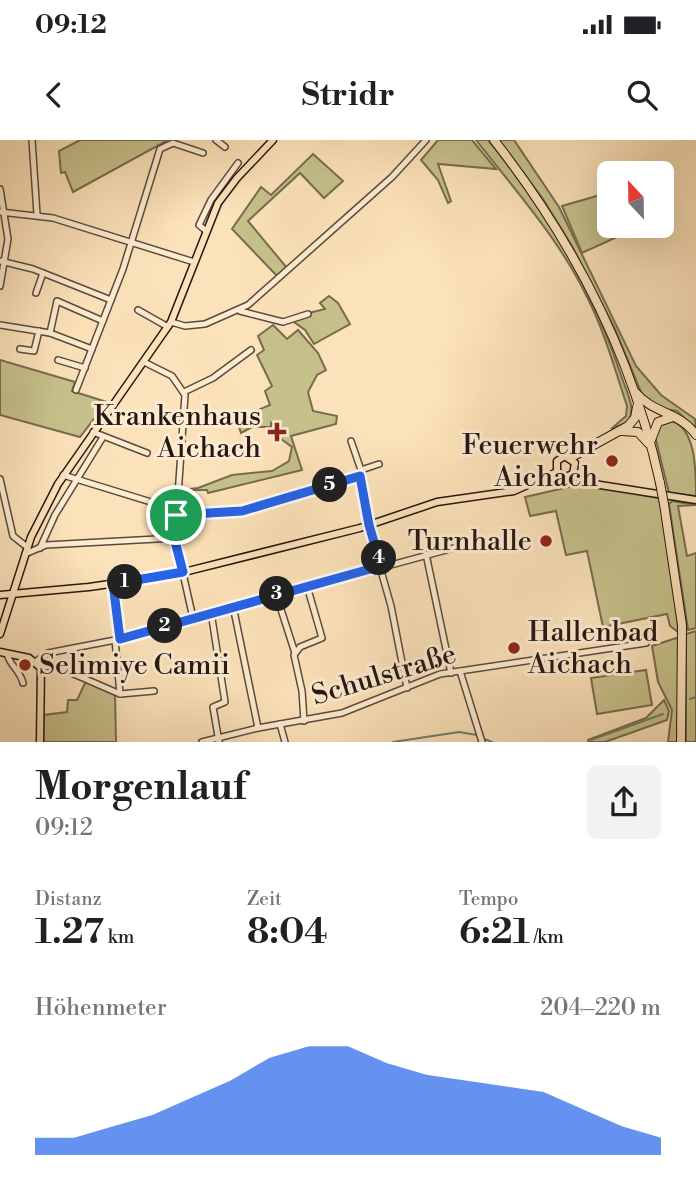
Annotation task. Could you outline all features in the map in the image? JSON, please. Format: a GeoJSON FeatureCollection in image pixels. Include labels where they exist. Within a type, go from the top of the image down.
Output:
{"type":"FeatureCollection","features":[{"type":"Feature","properties":{"kind":"highway"},"geometry":{"type":"LineString","coordinates":[[495,140],[582,270],[634,391],[651,445],[664,504],[682,625],[681,742]]}},
{"type":"Feature","properties":{"kind":"highway"},"geometry":{"type":"LineString","coordinates":[[634,391],[649,407],[679,418],[696,435]]}},
{"type":"Feature","properties":{"kind":"highway"},"geometry":{"type":"LineString","coordinates":[[572,460],[634,421],[637,401]]}},
{"type":"Feature","properties":{"kind":"highway"},"geometry":{"type":"LineString","coordinates":[[651,445],[653,429],[659,421],[679,418]]}},
{"type":"Feature","properties":{"kind":"highway"},"geometry":{"type":"LineString","coordinates":[[618,432],[638,432],[651,445]]}},
{"type":"Feature","properties":{"kind":"main road"},"geometry":{"type":"LineString","coordinates":[[0,634],[26,551],[63,475],[169,324],[218,203],[272,140]]}},
{"type":"Feature","properties":{"kind":"main road"},"geometry":{"type":"LineString","coordinates":[[557,472],[558,460],[572,460],[572,474]]}},
{"type":"Feature","properties":{"kind":"main road"},"geometry":{"type":"LineString","coordinates":[[557,472],[565,477],[572,474],[594,484],[696,500]]}},
{"type":"Feature","properties":{"kind":"main road"},"geometry":{"type":"LineString","coordinates":[[0,595],[113,584],[183,572],[369,525],[437,502],[514,491],[557,472]]}},
{"type":"Feature","properties":{"kind":"main road"},"geometry":{"type":"LineString","coordinates":[[4,653],[26,657],[40,668],[40,742]]}},
{"type":"Feature","properties":{"kind":"street"},"geometry":{"type":"LineString","coordinates":[[32,140],[37,214]]}},
{"type":"Feature","properties":{"kind":"street"},"geometry":{"type":"LineString","coordinates":[[216,140],[225,147]]}},
{"type":"Feature","properties":{"kind":"street"},"geometry":{"type":"LineString","coordinates":[[138,310],[169,324],[197,326],[240,311],[368,198],[426,140]]}},
{"type":"Feature","properties":{"kind":"street"},"geometry":{"type":"LineString","coordinates":[[76,390],[111,300],[161,148],[173,143],[203,153]]}},
{"type":"Feature","properties":{"kind":"street"},"geometry":{"type":"LineString","coordinates":[[205,230],[200,225],[211,200],[237,163]]}},
{"type":"Feature","properties":{"kind":"street"},"geometry":{"type":"LineString","coordinates":[[231,172],[237,178]]}},
{"type":"Feature","properties":{"kind":"street"},"geometry":{"type":"LineString","coordinates":[[0,189],[1,212],[8,239],[0,286]]}},
{"type":"Feature","properties":{"kind":"street"},"geometry":{"type":"LineString","coordinates":[[1,212],[37,214],[194,262]]}},
{"type":"Feature","properties":{"kind":"street"},"geometry":{"type":"LineString","coordinates":[[2,262],[43,273],[111,300]]}},
{"type":"Feature","properties":{"kind":"street"},"geometry":{"type":"LineString","coordinates":[[36,293],[43,273]]}},
{"type":"Feature","properties":{"kind":"street"},"geometry":{"type":"LineString","coordinates":[[50,333],[57,301],[103,321]]}},
{"type":"Feature","properties":{"kind":"street"},"geometry":{"type":"LineString","coordinates":[[240,311],[282,322],[308,314]]}},
{"type":"Feature","properties":{"kind":"street"},"geometry":{"type":"LineString","coordinates":[[0,325],[50,333],[92,349]]}},
{"type":"Feature","properties":{"kind":"street"},"geometry":{"type":"LineString","coordinates":[[20,349],[34,351],[39,331]]}},
{"type":"Feature","properties":{"kind":"street"},"geometry":{"type":"LineString","coordinates":[[184,392],[213,377],[251,350]]}},
{"type":"Feature","properties":{"kind":"street"},"geometry":{"type":"LineString","coordinates":[[58,360],[85,368]]}},
{"type":"Feature","properties":{"kind":"street"},"geometry":{"type":"LineString","coordinates":[[144,362],[172,376],[184,392],[186,413],[175,538],[193,618]]}},
{"type":"Feature","properties":{"kind":"street"},"geometry":{"type":"LineString","coordinates":[[93,432],[147,453]]}},
{"type":"Feature","properties":{"kind":"street"},"geometry":{"type":"LineString","coordinates":[[40,548],[103,436]]}},
{"type":"Feature","properties":{"kind":"street"},"geometry":{"type":"LineString","coordinates":[[351,441],[407,688]]}},
{"type":"Feature","properties":{"kind":"street"},"geometry":{"type":"LineString","coordinates":[[63,475],[176,512],[242,511],[360,473],[379,464]]}},
{"type":"Feature","properties":{"kind":"street"},"geometry":{"type":"LineString","coordinates":[[0,479],[2,498],[13,536],[26,551],[46,545],[175,538]]}},
{"type":"Feature","properties":{"kind":"street"},"geometry":{"type":"LineString","coordinates":[[35,662],[48,653],[117,640],[276,594],[483,540]]}},
{"type":"Feature","properties":{"kind":"street"},"geometry":{"type":"LineString","coordinates":[[426,554],[451,673]]}},
{"type":"Feature","properties":{"kind":"street"},"geometry":{"type":"LineString","coordinates":[[113,584],[120,694]]}},
{"type":"Feature","properties":{"kind":"street"},"geometry":{"type":"LineString","coordinates":[[295,653],[300,647],[322,638],[307,586]]}},
{"type":"Feature","properties":{"kind":"street"},"geometry":{"type":"LineString","coordinates":[[276,594],[295,653],[304,721]]}},
{"type":"Feature","properties":{"kind":"street"},"geometry":{"type":"LineString","coordinates":[[233,606],[258,728]]}},
{"type":"Feature","properties":{"kind":"street"},"geometry":{"type":"LineString","coordinates":[[211,612],[225,702],[213,707],[219,740]]}},
{"type":"Feature","properties":{"kind":"street","name":"Schulstraße"},"geometry":{"type":"LineString","coordinates":[[202,742],[354,709],[451,673],[646,643]]}},
{"type":"Feature","properties":{"kind":"street"},"geometry":{"type":"LineString","coordinates":[[4,653],[21,673],[23,683]]}},
{"type":"Feature","properties":{"kind":"street"},"geometry":{"type":"LineString","coordinates":[[40,668],[53,665],[120,694],[154,691]]}},
{"type":"Feature","properties":{"kind":"street"},"geometry":{"type":"LineString","coordinates":[[460,671],[481,739]]}},
{"type":"Feature","properties":{"kind":"street"},"geometry":{"type":"LineString","coordinates":[[280,724],[285,742]]}},
{"type":"Feature","properties":{"kind":"shaded area"},"geometry":{"type":"Polygon","coordinates":[[[80,140],[168,140],[73,192],[65,172],[61,173],[59,151],[80,140]]]}},
{"type":"Feature","properties":{"kind":"shaded area"},"geometry":{"type":"Polygon","coordinates":[[[438,140],[472,140],[496,169],[438,164],[451,201],[448,203],[438,180],[421,160],[438,140]]]}},
{"type":"Feature","properties":{"kind":"shaded area"},"geometry":{"type":"Polygon","coordinates":[[[476,140],[488,140],[509,167],[549,224],[583,283],[611,346],[628,395],[631,412],[627,423],[611,429],[626,416],[627,406],[600,325],[577,277],[536,217],[476,140]]]}},
{"type":"Feature","properties":{"kind":"shaded area"},"geometry":{"type":"Polygon","coordinates":[[[499,140],[514,140],[559,207],[636,366],[661,395],[695,419],[696,429],[677,411],[658,408],[643,397],[615,329],[572,246],[543,199],[499,140]]]}},
{"type":"Feature","properties":{"kind":"shaded area"},"geometry":{"type":"Polygon","coordinates":[[[313,154],[343,181],[324,198],[300,173],[248,221],[287,268],[278,277],[232,229],[261,187],[271,195],[313,154]]]}},
{"type":"Feature","properties":{"kind":"shaded area"},"geometry":{"type":"Polygon","coordinates":[[[597,196],[597,238],[615,238],[582,253],[562,206],[597,196]]]}},
{"type":"Feature","properties":{"kind":"shaded area"},"geometry":{"type":"Polygon","coordinates":[[[329,296],[338,303],[350,324],[314,344],[305,330],[294,322],[309,313],[325,309],[320,303],[329,296]]]}},
{"type":"Feature","properties":{"kind":"shaded area"},"geometry":{"type":"Polygon","coordinates":[[[273,325],[287,339],[298,330],[318,353],[326,370],[317,375],[308,392],[313,411],[337,416],[336,424],[291,436],[302,470],[208,493],[207,490],[183,490],[198,488],[232,475],[272,471],[289,461],[292,447],[274,434],[273,429],[278,429],[271,423],[271,427],[252,427],[241,433],[239,427],[243,424],[238,424],[237,419],[270,405],[265,391],[272,386],[257,355],[264,350],[258,336],[273,325]]]}},
{"type":"Feature","properties":{"kind":"shaded area"},"geometry":{"type":"Polygon","coordinates":[[[0,360],[75,382],[72,391],[107,402],[80,437],[0,415],[0,360]]]}},
{"type":"Feature","properties":{"kind":"shaded area"},"geometry":{"type":"Polygon","coordinates":[[[668,420],[684,430],[689,439],[695,461],[696,496],[669,493],[655,436],[658,426],[668,420]]]}},
{"type":"Feature","properties":{"kind":"shaded area"},"geometry":{"type":"Polygon","coordinates":[[[573,486],[595,486],[659,498],[677,594],[678,632],[670,626],[667,614],[603,627],[587,551],[566,555],[556,511],[530,516],[525,497],[573,486]]]}},
{"type":"Feature","properties":{"kind":"shaded area"},"geometry":{"type":"Polygon","coordinates":[[[672,501],[696,505],[678,506],[687,556],[696,553],[696,628],[688,630],[669,504],[672,501]]]}},
{"type":"Feature","properties":{"kind":"shaded area"},"geometry":{"type":"Polygon","coordinates":[[[696,631],[696,742],[686,742],[686,634],[696,631]]]}},
{"type":"Feature","properties":{"kind":"shaded area"},"geometry":{"type":"Polygon","coordinates":[[[679,639],[678,742],[668,742],[672,710],[658,682],[652,646],[679,639]]]}},
{"type":"Feature","properties":{"kind":"shaded area"},"geometry":{"type":"Polygon","coordinates":[[[646,670],[652,705],[597,714],[591,678],[646,670]]]}},
{"type":"Feature","properties":{"kind":"shaded area"},"geometry":{"type":"Polygon","coordinates":[[[86,681],[115,694],[116,742],[43,742],[44,715],[67,712],[68,700],[77,700],[86,681]]]}},
{"type":"Feature","properties":{"kind":"shaded area"},"geometry":{"type":"Polygon","coordinates":[[[664,700],[669,711],[667,720],[605,742],[588,742],[646,718],[664,700]]]}},
{"type":"Feature","properties":{"kind":"waterway"},"geometry":{"type":"LineString","coordinates":[[690,699],[696,697]]}},
{"type":"Feature","properties":{"kind":"waterway"},"geometry":{"type":"LineString","coordinates":[[588,741],[663,714]]}},
{"type":"Feature","properties":{"kind":"waterway"},"geometry":{"type":"LineString","coordinates":[[393,742],[459,732],[477,735]]}},
{"type":"Feature","properties":{"kind":"waterway"},"geometry":{"type":"LineString","coordinates":[[482,738],[492,742]]}},
{"type":"Feature","properties":{"kind":"place","name":"Krankenhaus Aichach"},"geometry":{"type":"Point","coordinates":[277,432]}},
{"type":"Feature","properties":{"kind":"place","name":"Feuerwehr Aichach"},"geometry":{"type":"Point","coordinates":[612,461]}},
{"type":"Feature","properties":{"kind":"place","name":"Turnhalle"},"geometry":{"type":"Point","coordinates":[546,541]}},
{"type":"Feature","properties":{"kind":"place","name":"Hallenbad Aichach"},"geometry":{"type":"Point","coordinates":[514,648]}},
{"type":"Feature","properties":{"kind":"place","name":"Selimiye Camii"},"geometry":{"type":"Point","coordinates":[25,665]}},
{"type":"Feature","properties":{"kind":"route"},"geometry":{"type":"LineString","coordinates":[[360,476],[369,525],[381,566],[120,639],[113,584],[183,572],[176,545],[176,515],[242,511],[360,476]]}}]}
